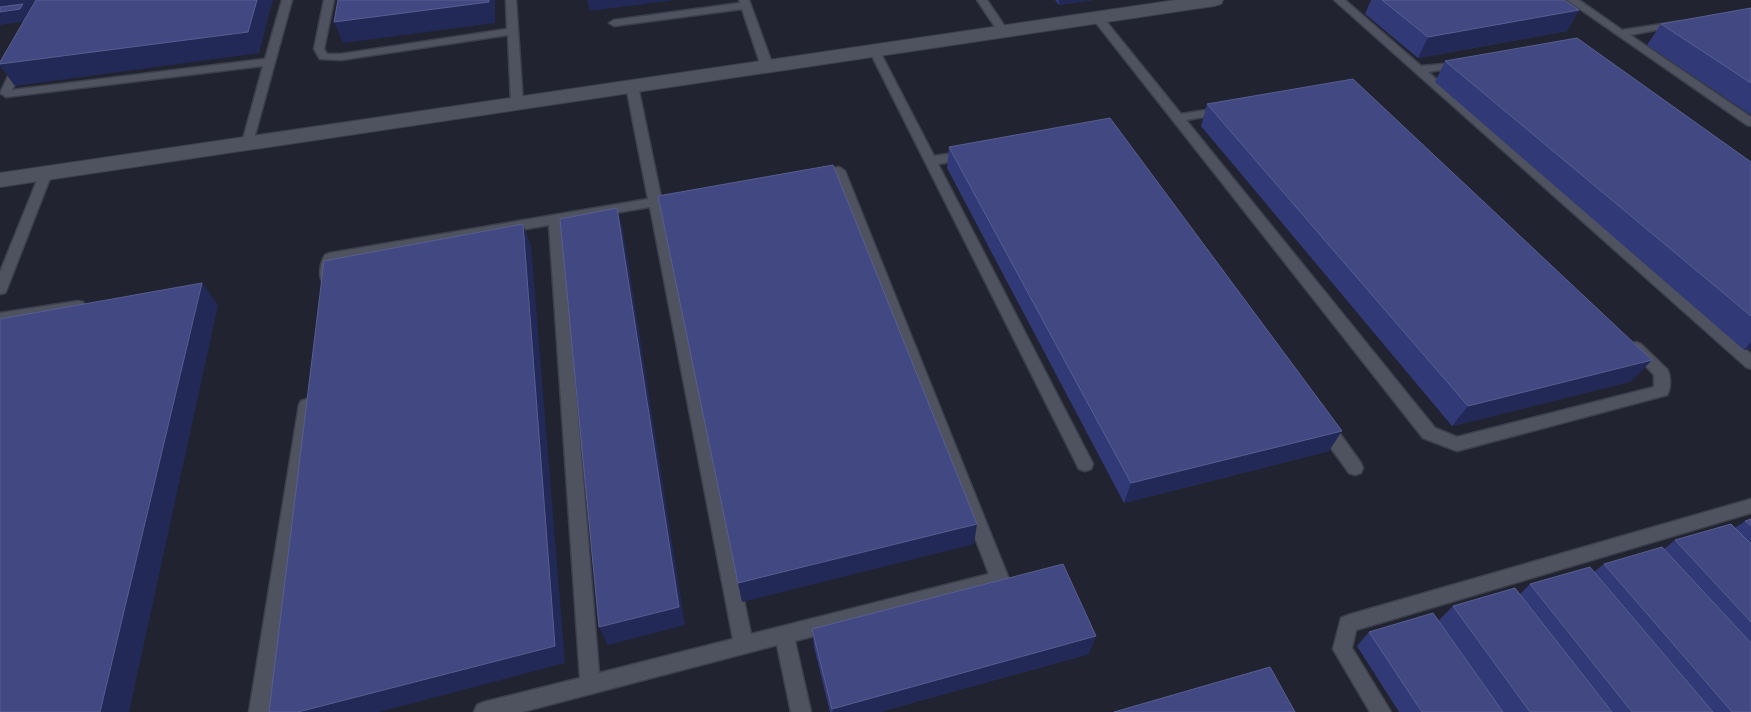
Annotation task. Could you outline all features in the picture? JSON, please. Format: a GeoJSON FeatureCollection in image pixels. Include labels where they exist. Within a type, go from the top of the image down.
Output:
{"type":"FeatureCollection","features":[{"type":"Feature","properties":{"kind":"street"},"geometry":{"type":"LineString","coordinates":[[0,180],[1214,0]]}},
{"type":"Feature","properties":{"kind":"lane"},"geometry":{"type":"LineString","coordinates":[[248,143],[286,0]]}},
{"type":"Feature","properties":{"kind":"lane"},"geometry":{"type":"LineString","coordinates":[[329,0],[319,48],[324,58],[513,31]]}},
{"type":"Feature","properties":{"kind":"lane"},"geometry":{"type":"LineString","coordinates":[[511,0],[517,103]]}},
{"type":"Feature","properties":{"kind":"lane"},"geometry":{"type":"LineString","coordinates":[[982,0],[1003,31]]}},
{"type":"Feature","properties":{"kind":"lane"},"geometry":{"type":"LineString","coordinates":[[1338,0],[1751,363]]}},
{"type":"Feature","properties":{"kind":"lane"},"geometry":{"type":"LineString","coordinates":[[1572,0],[1751,122]]}},
{"type":"Feature","properties":{"kind":"lane"},"geometry":{"type":"LineString","coordinates":[[614,23],[745,2],[767,66]]}},
{"type":"Feature","properties":{"kind":"lane"},"geometry":{"type":"LineString","coordinates":[[1097,17],[1429,433],[1458,444],[1662,390],[1662,373],[1626,339]]}},
{"type":"Feature","properties":{"kind":"lane"},"geometry":{"type":"LineString","coordinates":[[1621,34],[1686,22]]}},
{"type":"Feature","properties":{"kind":"lane"},"geometry":{"type":"LineString","coordinates":[[28,50],[5,92],[6,94],[270,62]]}},
{"type":"Feature","properties":{"kind":"lane"},"geometry":{"type":"LineString","coordinates":[[874,50],[1085,464]]}},
{"type":"Feature","properties":{"kind":"lane"},"geometry":{"type":"LineString","coordinates":[[1419,70],[1475,62]]}},
{"type":"Feature","properties":{"kind":"lane"},"geometry":{"type":"LineString","coordinates":[[632,86],[744,645]]}},
{"type":"Feature","properties":{"kind":"lane"},"geometry":{"type":"LineString","coordinates":[[1179,118],[1236,109]]}},
{"type":"Feature","properties":{"kind":"lane"},"geometry":{"type":"LineString","coordinates":[[930,161],[977,153]]}},
{"type":"Feature","properties":{"kind":"lane"},"geometry":{"type":"LineString","coordinates":[[484,712],[1000,579],[839,171],[800,178]]}},
{"type":"Feature","properties":{"kind":"lane"},"geometry":{"type":"LineString","coordinates":[[0,289],[46,173]]}},
{"type":"Feature","properties":{"kind":"lane"},"geometry":{"type":"LineString","coordinates":[[324,297],[330,258],[694,196]]}},
{"type":"Feature","properties":{"kind":"lane"},"geometry":{"type":"LineString","coordinates":[[556,219],[590,685]]}},
{"type":"Feature","properties":{"kind":"lane"},"geometry":{"type":"LineString","coordinates":[[0,318],[88,304]]}},
{"type":"Feature","properties":{"kind":"lane"},"geometry":{"type":"LineString","coordinates":[[259,712],[310,386]]}},
{"type":"Feature","properties":{"kind":"lane"},"geometry":{"type":"LineString","coordinates":[[1314,412],[1355,468]]}},
{"type":"Feature","properties":{"kind":"lane"},"geometry":{"type":"LineString","coordinates":[[1381,712],[1342,649],[1348,624],[1751,506]]}},
{"type":"Feature","properties":{"kind":"lane"},"geometry":{"type":"LineString","coordinates":[[1696,522],[1710,536]]}},
{"type":"Feature","properties":{"kind":"lane"},"geometry":{"type":"LineString","coordinates":[[784,635],[801,712]]}},
{"type":"Feature","properties":{"kind":"building"},"geometry":{"type":"Polygon","coordinates":[[[36,0],[257,0],[248,32],[0,64],[36,0]]]}},
{"type":"Feature","properties":{"kind":"building"},"geometry":{"type":"Polygon","coordinates":[[[338,0],[489,0],[489,2],[334,22],[338,0]]]}},
{"type":"Feature","properties":{"kind":"building"},"geometry":{"type":"Polygon","coordinates":[[[1382,0],[1564,0],[1579,10],[1428,37],[1382,0]]]}},
{"type":"Feature","properties":{"kind":"building"},"geometry":{"type":"Polygon","coordinates":[[[23,4],[20,9],[0,12],[0,7],[23,4]]]}},
{"type":"Feature","properties":{"kind":"building"},"geometry":{"type":"Polygon","coordinates":[[[1751,8],[1751,83],[1661,24],[1751,8]]]}},
{"type":"Feature","properties":{"kind":"building"},"geometry":{"type":"Polygon","coordinates":[[[1577,38],[1751,162],[1751,316],[1445,61],[1577,38]]]}},
{"type":"Feature","properties":{"kind":"building"},"geometry":{"type":"Polygon","coordinates":[[[1353,79],[1652,360],[1468,406],[1207,104],[1353,79]]]}},
{"type":"Feature","properties":{"kind":"building"},"geometry":{"type":"Polygon","coordinates":[[[1110,118],[1342,431],[1131,483],[949,147],[1110,118]]]}},
{"type":"Feature","properties":{"kind":"building"},"geometry":{"type":"Polygon","coordinates":[[[833,165],[977,524],[738,583],[658,196],[833,165]]]}},
{"type":"Feature","properties":{"kind":"building"},"geometry":{"type":"Polygon","coordinates":[[[617,208],[679,607],[599,627],[560,219],[617,208]]]}},
{"type":"Feature","properties":{"kind":"building"},"geometry":{"type":"Polygon","coordinates":[[[523,224],[555,646],[298,712],[269,712],[324,261],[523,224]]]}},
{"type":"Feature","properties":{"kind":"building"},"geometry":{"type":"Polygon","coordinates":[[[202,283],[100,712],[0,712],[0,319],[202,283]]]}},
{"type":"Feature","properties":{"kind":"building"},"geometry":{"type":"Polygon","coordinates":[[[1751,519],[1751,526],[1745,521],[1751,519]]]}},
{"type":"Feature","properties":{"kind":"building"},"geometry":{"type":"Polygon","coordinates":[[[1731,524],[1751,544],[1751,622],[1675,540],[1731,524]]]}},
{"type":"Feature","properties":{"kind":"building"},"geometry":{"type":"Polygon","coordinates":[[[1662,547],[1751,643],[1751,712],[1732,712],[1604,564],[1662,547]]]}},
{"type":"Feature","properties":{"kind":"building"},"geometry":{"type":"Polygon","coordinates":[[[1063,564],[1096,636],[832,709],[812,629],[1063,564]]]}},
{"type":"Feature","properties":{"kind":"building"},"geometry":{"type":"Polygon","coordinates":[[[1590,567],[1713,712],[1632,712],[1530,584],[1590,567]]]}},
{"type":"Feature","properties":{"kind":"building"},"geometry":{"type":"Polygon","coordinates":[[[1515,588],[1612,712],[1530,712],[1453,606],[1515,588]]]}},
{"type":"Feature","properties":{"kind":"building"},"geometry":{"type":"Polygon","coordinates":[[[1433,613],[1503,712],[1422,712],[1369,632],[1433,613]]]}},
{"type":"Feature","properties":{"kind":"building"},"geometry":{"type":"Polygon","coordinates":[[[1270,667],[1295,712],[1114,712],[1270,667]]]}}]}
